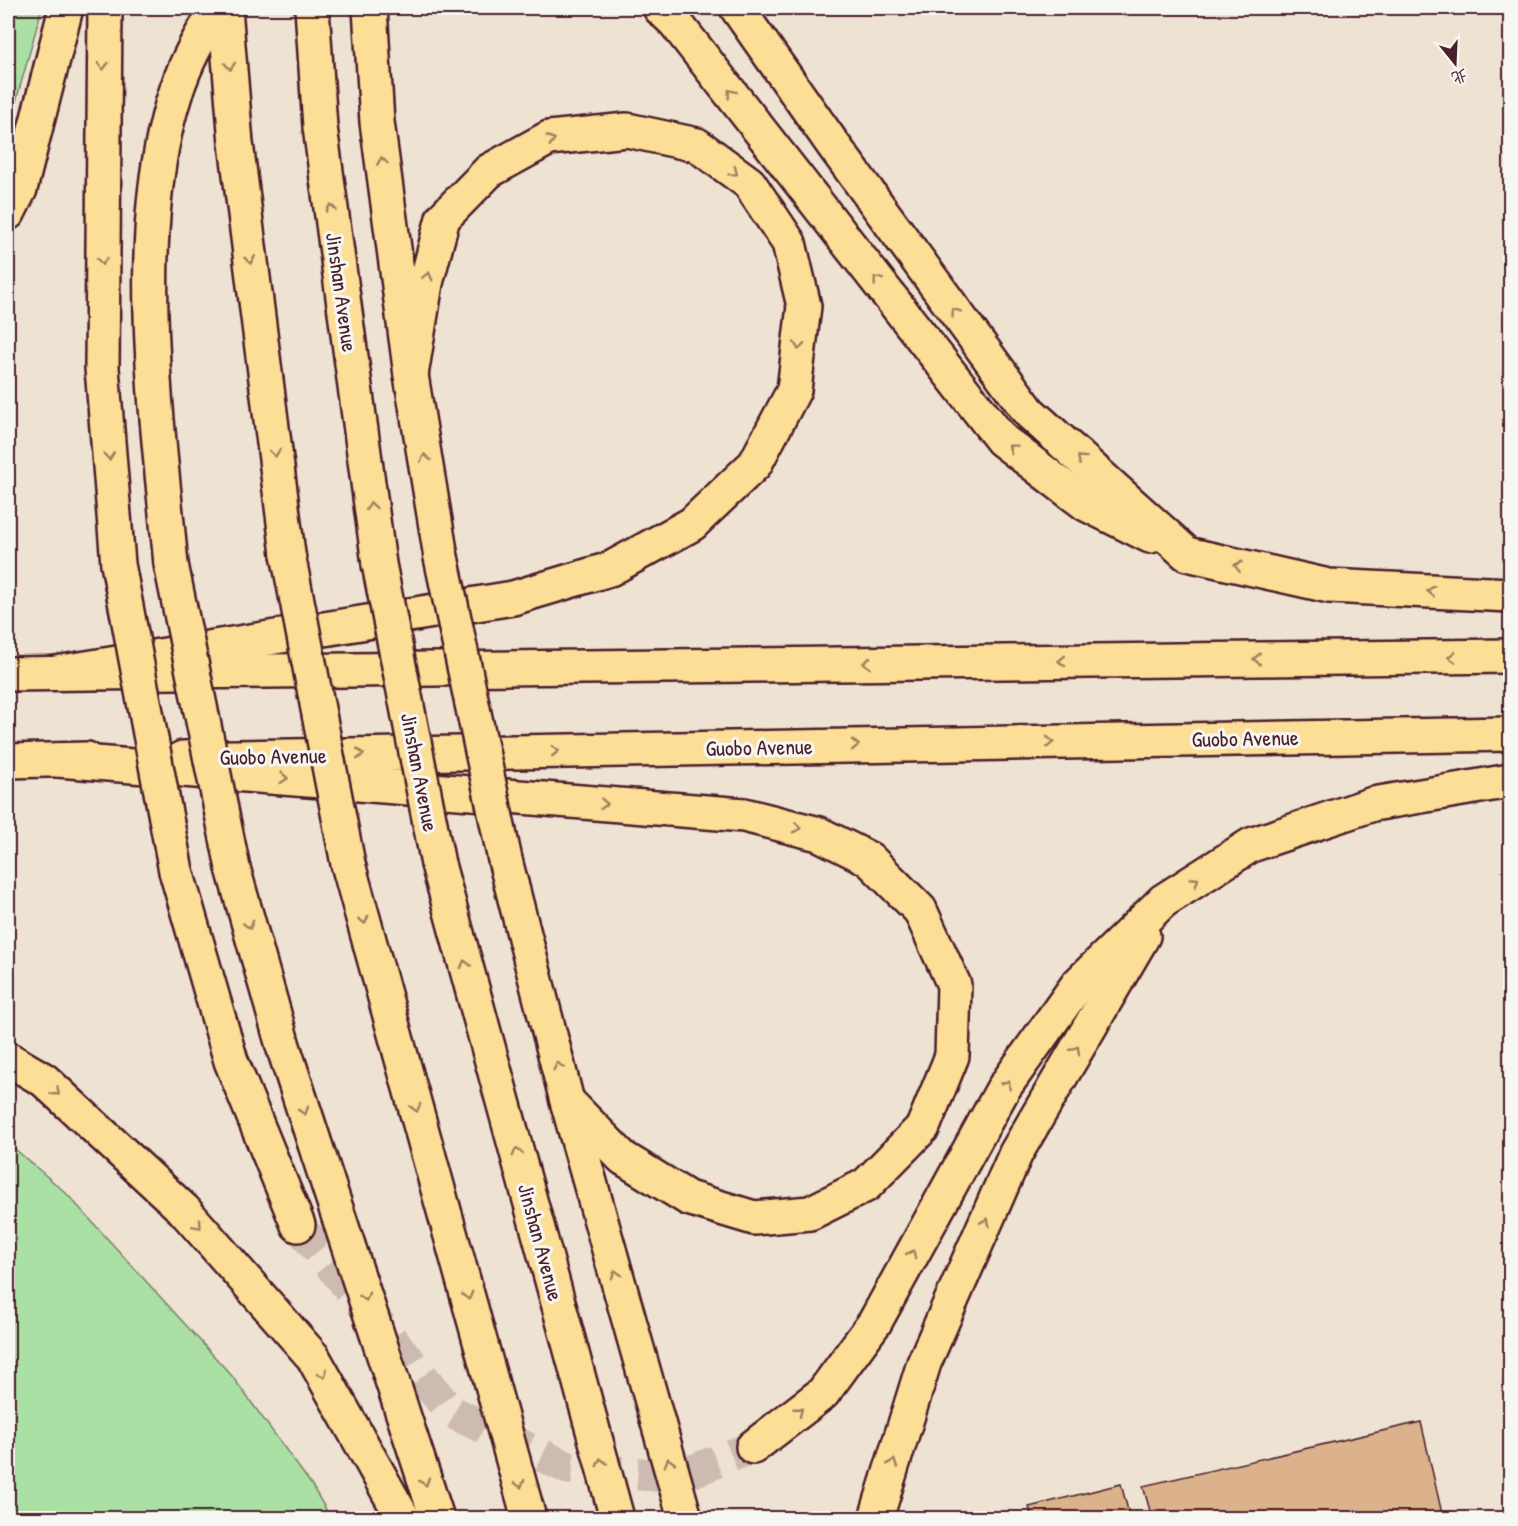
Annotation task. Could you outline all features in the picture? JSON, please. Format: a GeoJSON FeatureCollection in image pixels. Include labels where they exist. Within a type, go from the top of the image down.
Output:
{"type":"FeatureCollection","features":[{"type":"Feature","properties":{"kind":"main road"},"geometry":{"type":"LineString","coordinates":[[8,213],[21,189],[66,8]]}},
{"type":"Feature","properties":{"kind":"main road"},"geometry":{"type":"LineString","coordinates":[[105,8],[102,368],[118,564],[176,871],[231,1061],[298,1225]]}},
{"type":"Feature","properties":{"kind":"main road"},"geometry":{"type":"LineString","coordinates":[[219,8],[185,64],[163,135],[152,234],[152,364],[171,564],[233,868],[283,1046],[437,1518]]}},
{"type":"Feature","properties":{"kind":"main road"},"geometry":{"type":"LineString","coordinates":[[225,8],[236,143],[288,554],[348,864],[529,1518]]}},
{"type":"Feature","properties":{"kind":"main road","name":"Jinshan Avenue"},"geometry":{"type":"LineString","coordinates":[[312,8],[320,127],[379,564],[438,864],[617,1518]]}},
{"type":"Feature","properties":{"kind":"main road"},"geometry":{"type":"LineString","coordinates":[[370,8],[376,122],[411,375],[441,557],[505,860],[567,1101],[684,1518]]}},
{"type":"Feature","properties":{"kind":"main road"},"geometry":{"type":"LineString","coordinates":[[660,8],[682,31],[1002,440],[1086,504],[1187,554],[1329,586],[1510,595]]}},
{"type":"Feature","properties":{"kind":"main road"},"geometry":{"type":"LineString","coordinates":[[737,8],[841,156],[1029,412],[1187,554]]}},
{"type":"Feature","properties":{"kind":"main road"},"geometry":{"type":"LineString","coordinates":[[56,673],[513,598],[610,569],[692,524],[755,464],[794,390],[804,306],[789,243],[749,183],[697,145],[627,130],[549,138],[489,171],[443,218],[426,283],[411,375]]}},
{"type":"Feature","properties":{"kind":"main road"},"geometry":{"type":"LineString","coordinates":[[8,674],[1510,656]]}},
{"type":"Feature","properties":{"kind":"main road","name":"Guobo Avenue"},"geometry":{"type":"LineString","coordinates":[[8,761],[1510,734]]}},
{"type":"Feature","properties":{"kind":"main road"},"geometry":{"type":"LineString","coordinates":[[58,760],[744,815],[819,834],[869,859],[920,910],[954,985],[952,1056],[923,1127],[866,1185],[810,1213],[754,1218],[688,1198],[623,1158],[567,1101]]}},
{"type":"Feature","properties":{"kind":"main road"},"geometry":{"type":"LineString","coordinates":[[753,1447],[823,1393],[875,1322],[1003,1089],[1078,984],[1163,901],[1251,845],[1374,804],[1510,781]]}},
{"type":"Feature","properties":{"kind":"main road"},"geometry":{"type":"LineString","coordinates":[[876,1518],[924,1363],[1016,1153],[1163,901]]}},
{"type":"Feature","properties":{"kind":"main road"},"geometry":{"type":"LineString","coordinates":[[8,1059],[44,1080],[184,1210],[313,1357],[403,1518]]}},
{"type":"Feature","properties":{"kind":"green space"},"geometry":{"type":"Polygon","coordinates":[[[8,8],[42,8],[8,130],[8,8]]]}},
{"type":"Feature","properties":{"kind":"green space"},"geometry":{"type":"Polygon","coordinates":[[[8,1143],[66,1193],[232,1376],[311,1484],[331,1518],[8,1518],[8,1143]]]}},
{"type":"Feature","properties":{"kind":"building"},"geometry":{"type":"Polygon","coordinates":[[[1421,1422],[1443,1518],[1152,1518],[1143,1486],[1421,1422]]]}},
{"type":"Feature","properties":{"kind":"building"},"geometry":{"type":"Polygon","coordinates":[[[1121,1484],[1130,1518],[1032,1518],[1029,1507],[1121,1484]]]}},
{"type":"Feature","properties":{"kind":"tunnel"},"geometry":{"type":"LineString","coordinates":[[298,1225],[450,1411],[568,1468],[678,1477],[753,1447]]}}]}
